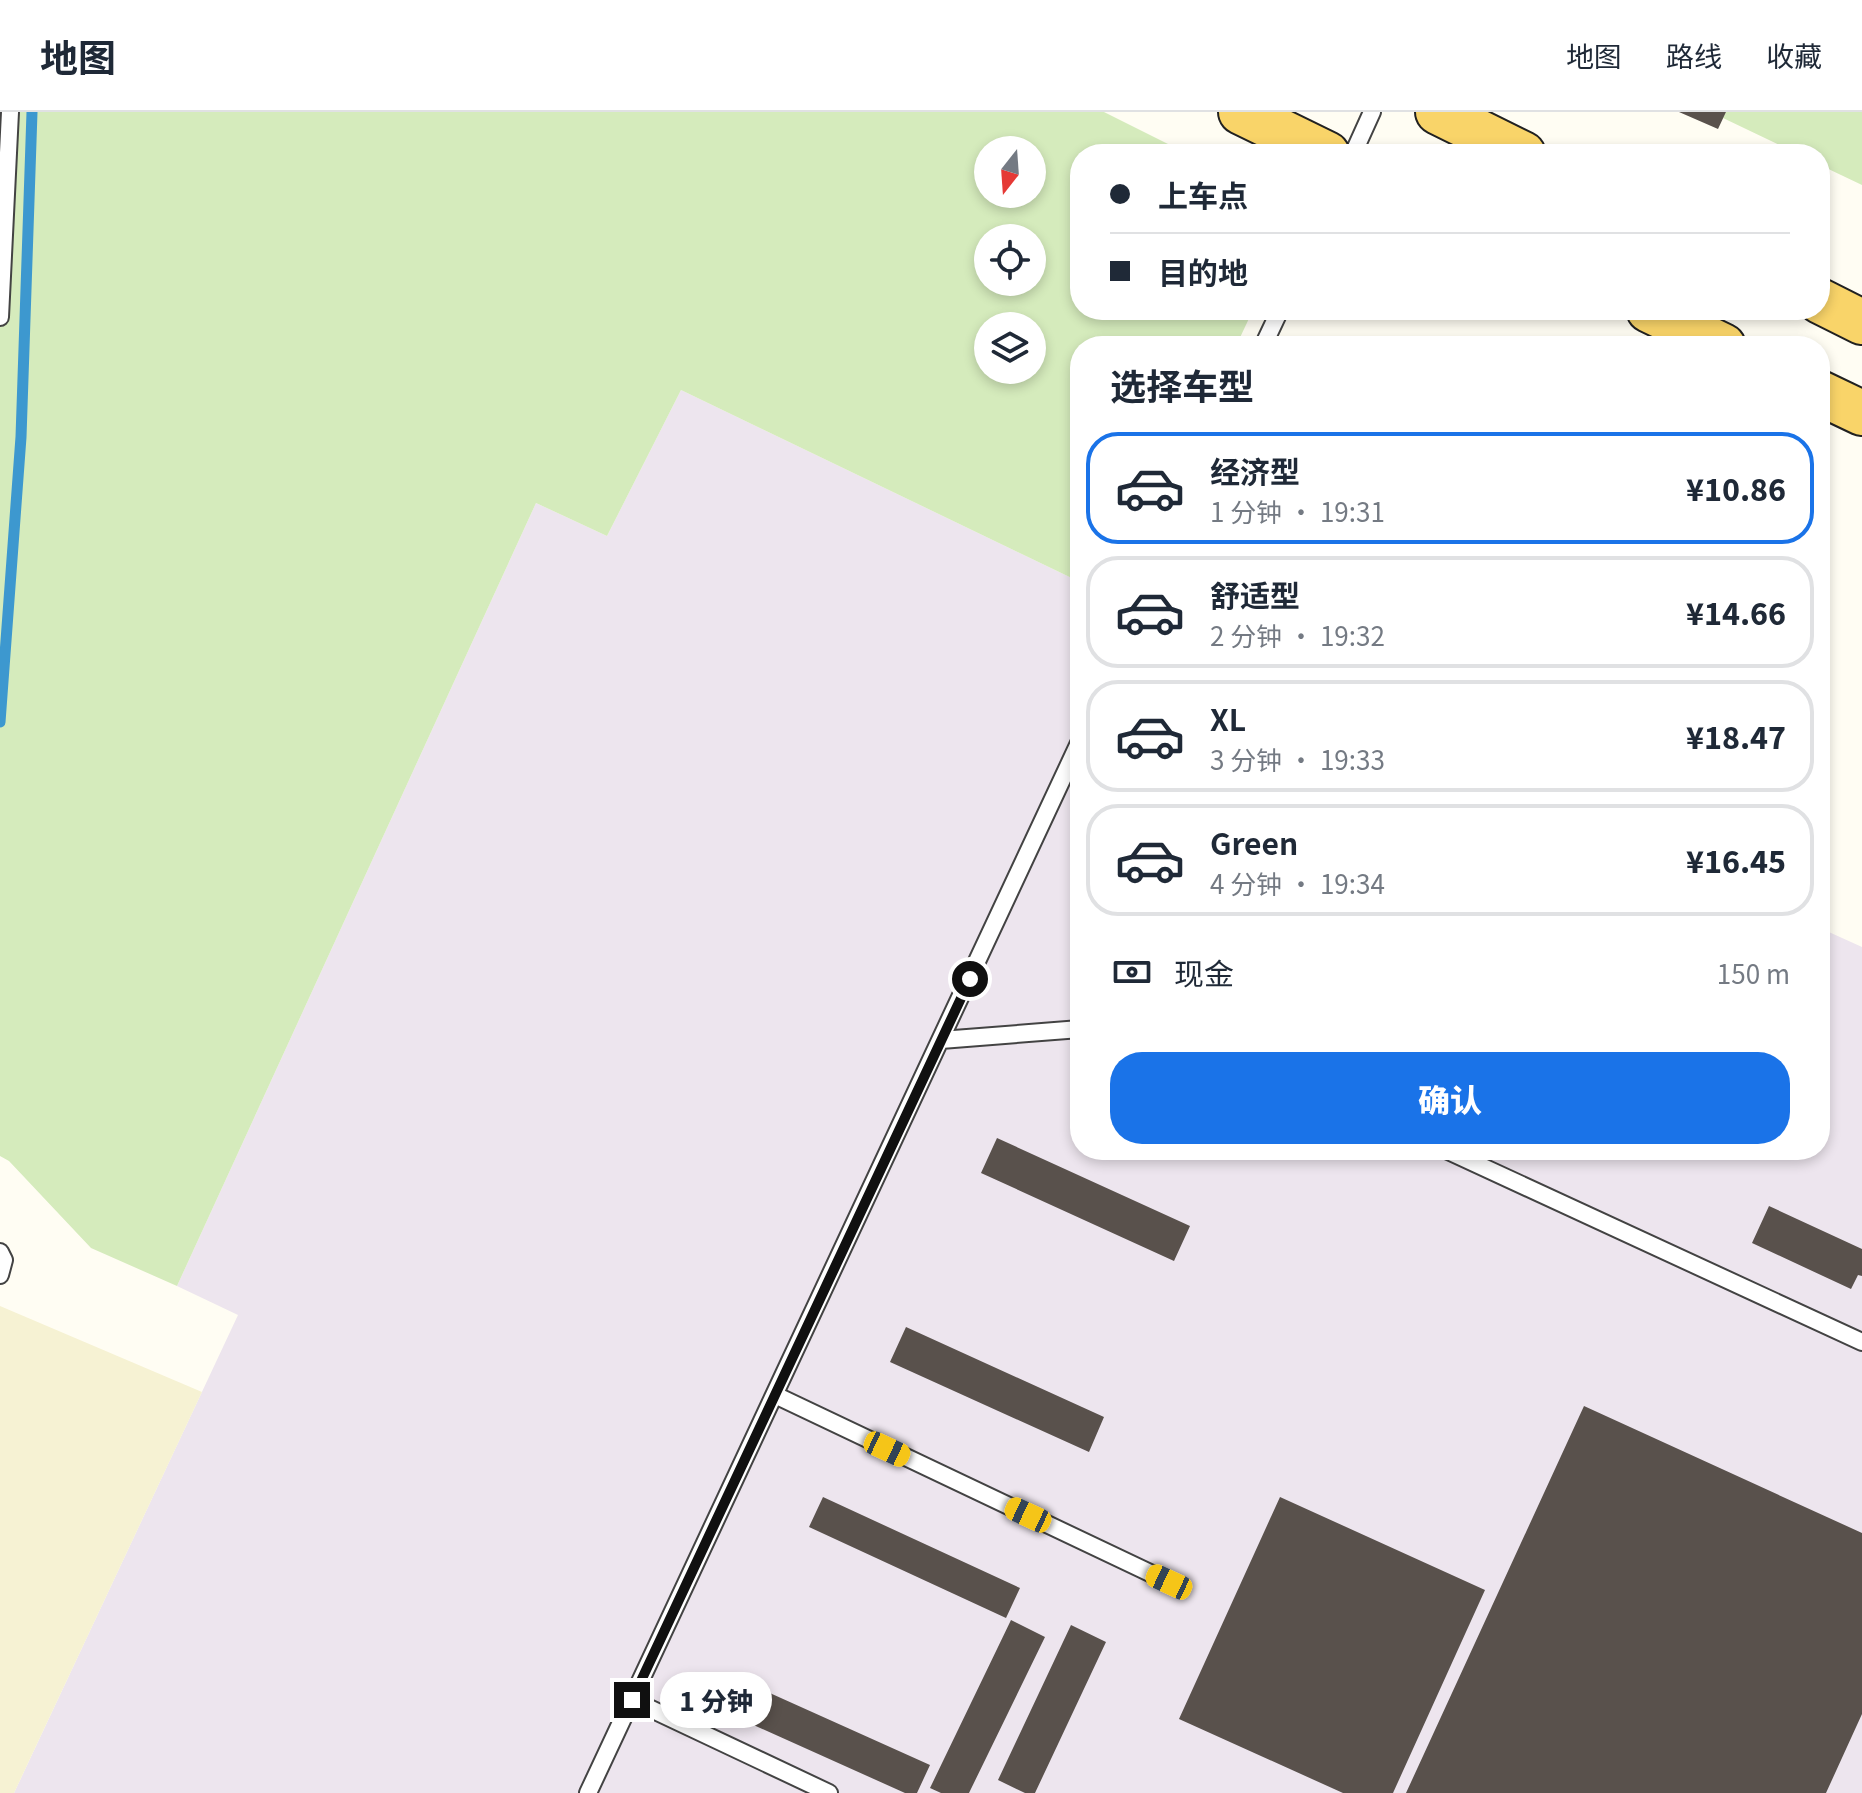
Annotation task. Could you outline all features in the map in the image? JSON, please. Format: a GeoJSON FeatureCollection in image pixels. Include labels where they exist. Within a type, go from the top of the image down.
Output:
{"type":"FeatureCollection","features":[{"type":"Feature","properties":{"kind":"main road"},"geometry":{"type":"LineString","coordinates":[[1241,112],[1307,144]]}},
{"type":"Feature","properties":{"kind":"main road"},"geometry":{"type":"LineString","coordinates":[[1438,112],[1503,144]]}},
{"type":"Feature","properties":{"kind":"main road"},"geometry":{"type":"LineString","coordinates":[[1830,306],[1862,322]]}},
{"type":"Feature","properties":{"kind":"main road"},"geometry":{"type":"LineString","coordinates":[[1670,320],[1702,336]]}},
{"type":"Feature","properties":{"kind":"main road"},"geometry":{"type":"LineString","coordinates":[[1830,398],[1862,413]]}},
{"type":"Feature","properties":{"kind":"lane"},"geometry":{"type":"LineString","coordinates":[[0,317],[10,112]]}},
{"type":"Feature","properties":{"kind":"lane"},"geometry":{"type":"LineString","coordinates":[[1358,144],[1372,112]]}},
{"type":"Feature","properties":{"kind":"lane"},"geometry":{"type":"LineString","coordinates":[[588,1793],[1070,763]]}},
{"type":"Feature","properties":{"kind":"lane"},"geometry":{"type":"LineString","coordinates":[[941,1040],[1070,1030]]}},
{"type":"Feature","properties":{"kind":"lane"},"geometry":{"type":"LineString","coordinates":[[1468,1160],[1862,1342]]}},
{"type":"Feature","properties":{"kind":"lane"},"geometry":{"type":"LineString","coordinates":[[0,1252],[4,1260],[0,1275]]}},
{"type":"Feature","properties":{"kind":"lane"},"geometry":{"type":"LineString","coordinates":[[775,1395],[1169,1582]]}},
{"type":"Feature","properties":{"kind":"lane"},"geometry":{"type":"LineString","coordinates":[[632,1700],[829,1793]]}},
{"type":"Feature","properties":{"kind":"shaded area"},"geometry":{"type":"Polygon","coordinates":[[[681,390],[1070,577],[1070,1160],[1830,1160],[1830,933],[1862,947],[1862,1793],[14,1793],[238,1315],[177,1286],[536,503],[607,536],[681,390]]]}},
{"type":"Feature","properties":{"kind":"shaded area"},"geometry":{"type":"Polygon","coordinates":[[[0,1306],[202,1392],[14,1793],[0,1793],[0,1306]]]}},
{"type":"Feature","properties":{"kind":"green space"},"geometry":{"type":"Polygon","coordinates":[[[0,112],[1104,112],[1168,144],[1070,144],[1070,320],[1248,320],[1241,336],[1070,336],[1070,577],[681,390],[607,536],[536,503],[177,1286],[91,1248],[9,1161],[0,1156],[0,112]]]}},
{"type":"Feature","properties":{"kind":"green space"},"geometry":{"type":"Polygon","coordinates":[[[1726,112],[1862,112],[1862,185],[1830,170],[1830,144],[1777,144],[1723,118],[1726,112]]]}},
{"type":"Feature","properties":{"kind":"building"},"geometry":{"type":"Polygon","coordinates":[[[1679,112],[1726,112],[1718,129],[1679,112]]]}},
{"type":"Feature","properties":{"kind":"building"},"geometry":{"type":"Polygon","coordinates":[[[997,1138],[1190,1226],[1174,1261],[981,1173],[997,1138]]]}},
{"type":"Feature","properties":{"kind":"building"},"geometry":{"type":"Polygon","coordinates":[[[1769,1206],[1862,1249],[1862,1276],[1858,1275],[1851,1289],[1752,1243],[1769,1206]]]}},
{"type":"Feature","properties":{"kind":"building"},"geometry":{"type":"Polygon","coordinates":[[[906,1327],[1104,1417],[1089,1452],[890,1362],[906,1327]]]}},
{"type":"Feature","properties":{"kind":"building"},"geometry":{"type":"Polygon","coordinates":[[[1584,1406],[1862,1533],[1862,1714],[1826,1793],[1406,1793],[1584,1406]]]}},
{"type":"Feature","properties":{"kind":"building"},"geometry":{"type":"Polygon","coordinates":[[[823,1497],[1020,1588],[1006,1618],[809,1527],[823,1497]]]}},
{"type":"Feature","properties":{"kind":"building"},"geometry":{"type":"Polygon","coordinates":[[[1280,1497],[1485,1590],[1393,1793],[1343,1793],[1179,1719],[1280,1497]]]}},
{"type":"Feature","properties":{"kind":"building"},"geometry":{"type":"Polygon","coordinates":[[[1011,1620],[1045,1637],[969,1793],[941,1793],[930,1788],[1011,1620]]]}},
{"type":"Feature","properties":{"kind":"building"},"geometry":{"type":"Polygon","coordinates":[[[1071,1625],[1106,1642],[1035,1793],[1025,1793],[998,1780],[1071,1625]]]}},
{"type":"Feature","properties":{"kind":"building"},"geometry":{"type":"Polygon","coordinates":[[[752,1685],[930,1765],[917,1793],[905,1793],[738,1718],[752,1685]]]}},
{"type":"Feature","properties":{"kind":"waterway"},"geometry":{"type":"LineString","coordinates":[[0,722],[21,437],[32,112]]}},
{"type":"Feature","properties":{"kind":"route"},"geometry":{"type":"LineString","coordinates":[[632,1700],[970,979]]}}]}
